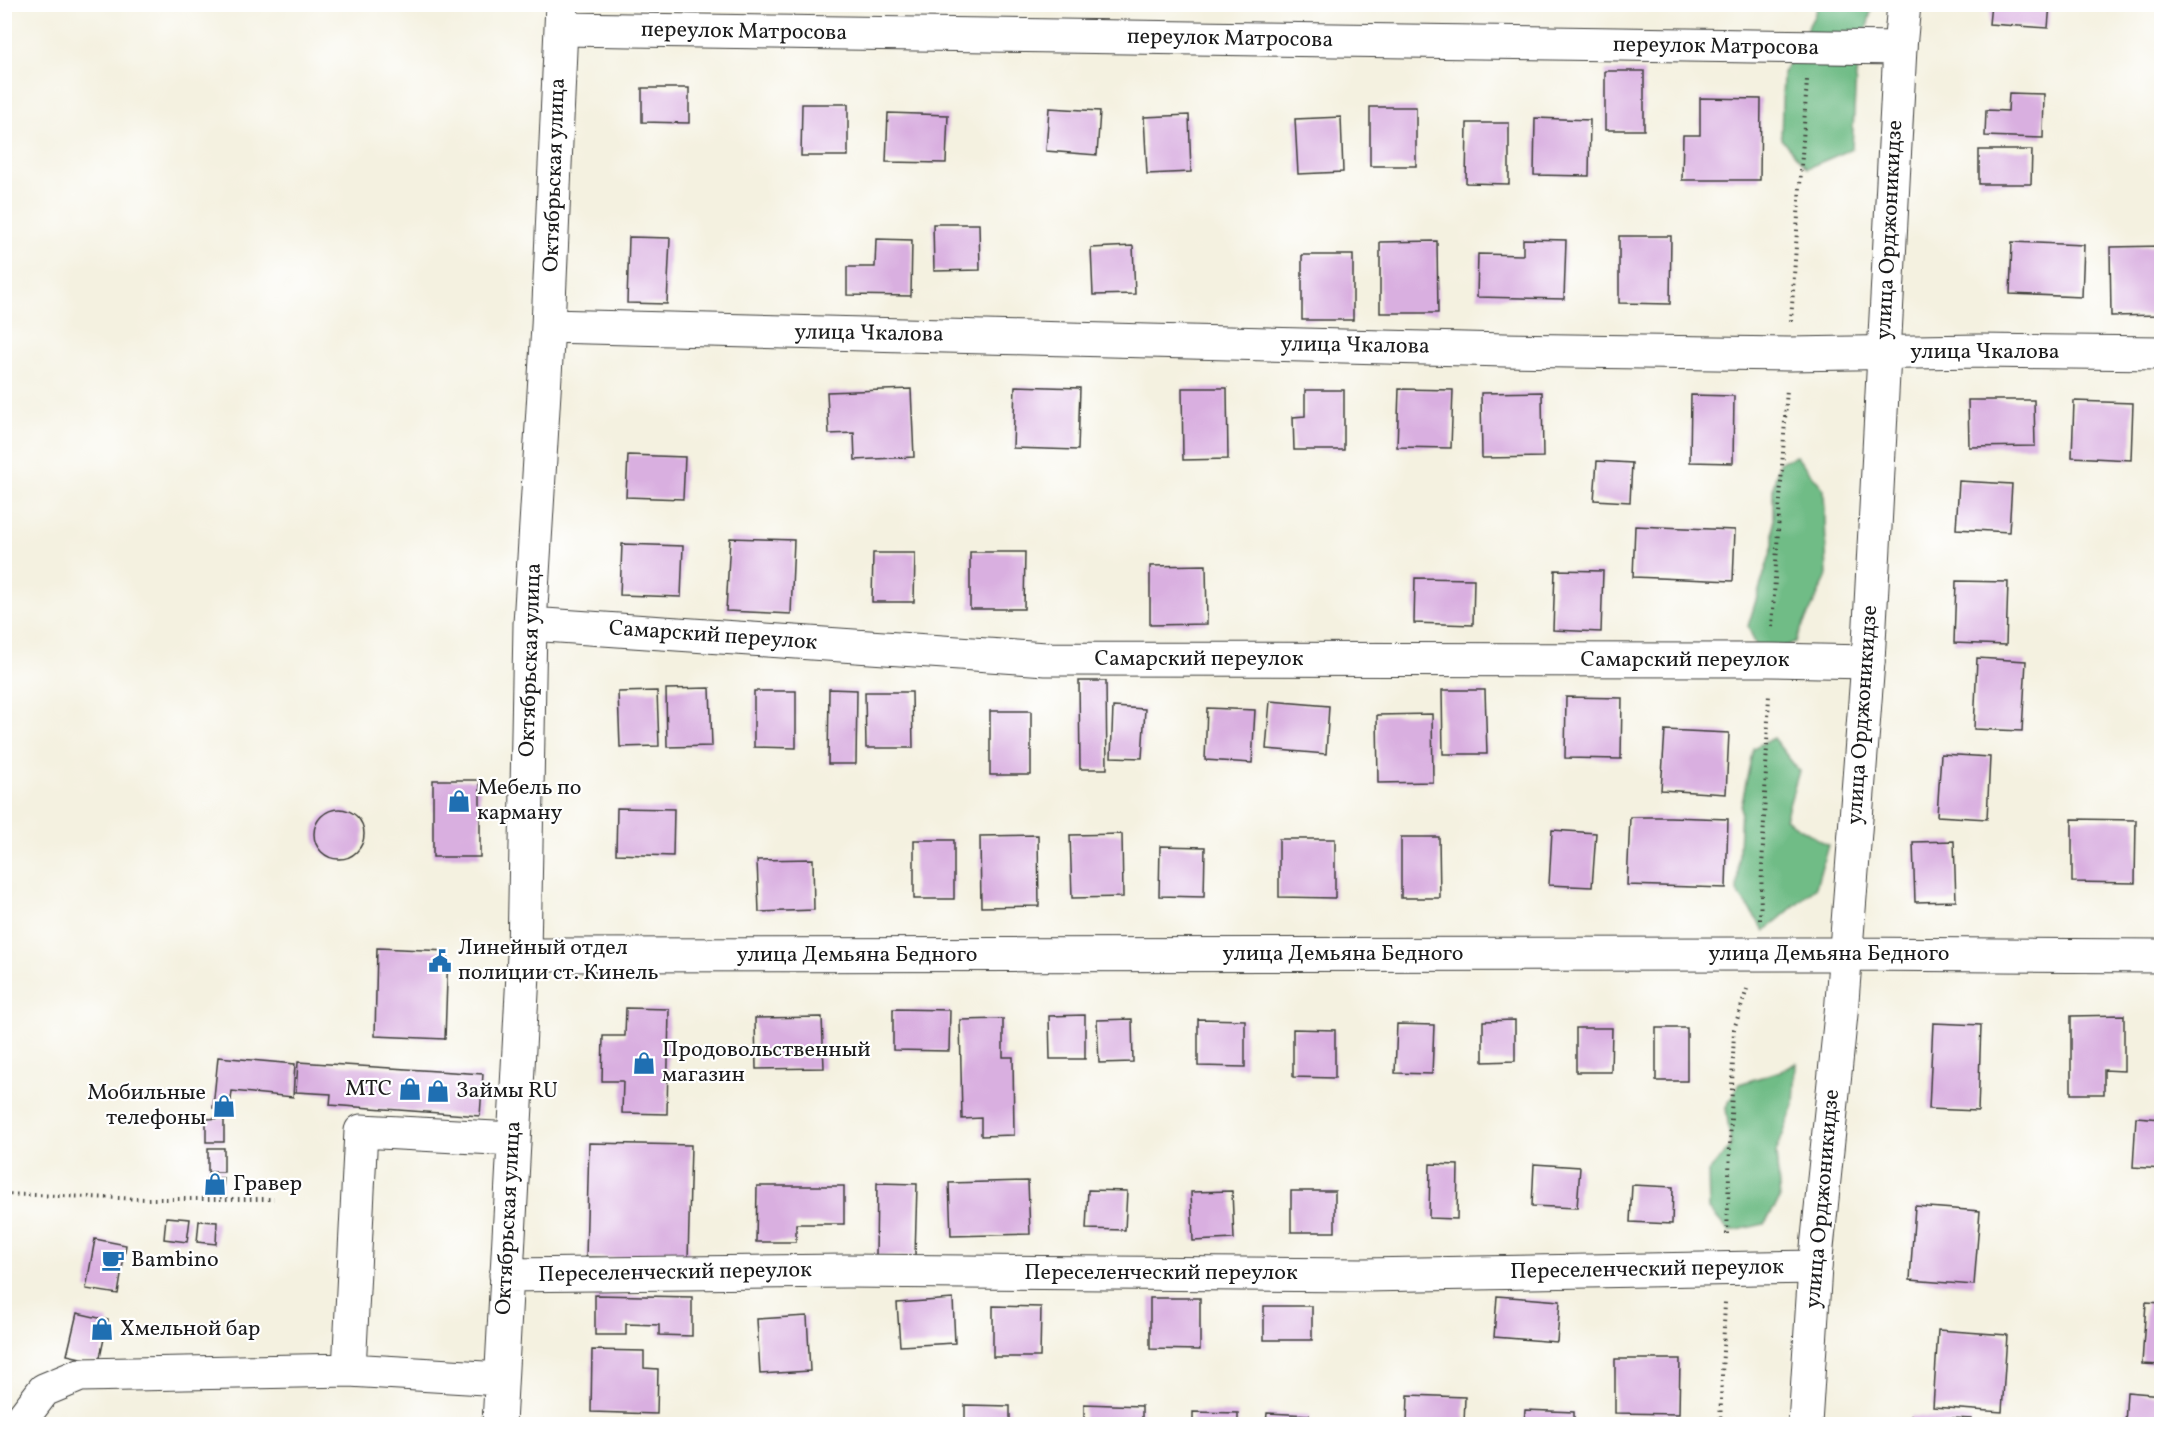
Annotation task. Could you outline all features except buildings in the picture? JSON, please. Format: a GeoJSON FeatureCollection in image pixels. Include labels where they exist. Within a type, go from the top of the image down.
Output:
{"type":"FeatureCollection","features":[{"type":"Feature","properties":{"kind":"street","name":"улица Орджоникидзе"},"geometry":{"type":"LineString","coordinates":[[1805,1425],[1815,1267],[1846,954],[1868,662],[1899,48],[1904,4]]}},
{"type":"Feature","properties":{"kind":"street","name":"переулок Матросова"},"geometry":{"type":"LineString","coordinates":[[562,17],[1809,48],[1899,48]]}},
{"type":"Feature","properties":{"kind":"street","name":"Октябрьская улица"},"geometry":{"type":"LineString","coordinates":[[499,1425],[524,955],[530,624],[548,326],[562,17]]}},
{"type":"Feature","properties":{"kind":"street","name":"улица Чкалова"},"geometry":{"type":"LineString","coordinates":[[548,326],[1505,350],[1789,354],[1979,351],[2162,353]]}},
{"type":"Feature","properties":{"kind":"street","name":"Самарский переулок"},"geometry":{"type":"LineString","coordinates":[[530,624],[1046,659],[1868,662]]}},
{"type":"Feature","properties":{"kind":"street","name":"улица Демьяна Бедного"},"geometry":{"type":"LineString","coordinates":[[524,955],[1846,954],[2162,956]]}},
{"type":"Feature","properties":{"kind":"street"},"geometry":{"type":"LineString","coordinates":[[349,1370],[361,1131],[514,1139]]}},
{"type":"Feature","properties":{"kind":"street","name":"Переселенческий переулок"},"geometry":{"type":"LineString","coordinates":[[506,1275],[847,1271],[1364,1275],[1815,1267]]}},
{"type":"Feature","properties":{"kind":"street"},"geometry":{"type":"LineString","coordinates":[[18,1425],[44,1390],[80,1375],[349,1370],[501,1379]]}},
{"type":"Feature","properties":{"kind":"path"},"geometry":{"type":"LineString","coordinates":[[1720,1425],[1734,1029],[1758,954],[1770,660],[1809,48]]}},
{"type":"Feature","properties":{"kind":"path"},"geometry":{"type":"LineString","coordinates":[[4,1194],[146,1199],[274,1199]]}},
{"type":"Feature","properties":{"kind":"green space"},"geometry":{"type":"Polygon","coordinates":[[[1818,5],[1870,5],[1871,11],[1856,75],[1852,149],[1807,168],[1781,139],[1783,73],[1818,5]]]}},
{"type":"Feature","properties":{"kind":"green space"},"geometry":{"type":"Polygon","coordinates":[[[1796,456],[1824,489],[1827,576],[1795,642],[1771,653],[1759,653],[1748,626],[1773,545],[1773,488],[1779,462],[1796,456]]]}},
{"type":"Feature","properties":{"kind":"green space"},"geometry":{"type":"Polygon","coordinates":[[[1773,738],[1799,771],[1785,819],[1828,845],[1816,887],[1765,931],[1737,892],[1741,807],[1753,748],[1773,738]]]}},
{"type":"Feature","properties":{"kind":"green space"},"geometry":{"type":"Polygon","coordinates":[[[1796,1063],[1794,1105],[1776,1153],[1780,1199],[1764,1224],[1729,1232],[1709,1209],[1708,1172],[1731,1146],[1726,1108],[1739,1084],[1781,1071],[1796,1063]]]}},
{"type":"Feature","properties":{"kind":"place","name":"Мебель по карману"},"geometry":{"type":"Point","coordinates":[459,801]}},
{"type":"Feature","properties":{"kind":"place","name":"Линейный отдел полиции ст. Кинель"},"geometry":{"type":"Point","coordinates":[440,961]}},
{"type":"Feature","properties":{"kind":"place","name":"Продовольственный магазин"},"geometry":{"type":"Point","coordinates":[644,1063]}},
{"type":"Feature","properties":{"kind":"place","name":"МТС"},"geometry":{"type":"Point","coordinates":[410,1089]}},
{"type":"Feature","properties":{"kind":"place","name":"Займы RU"},"geometry":{"type":"Point","coordinates":[438,1091]}},
{"type":"Feature","properties":{"kind":"place","name":"Мобильные телефоны"},"geometry":{"type":"Point","coordinates":[224,1106]}},
{"type":"Feature","properties":{"kind":"place","name":"Гравер"},"geometry":{"type":"Point","coordinates":[215,1184]}},
{"type":"Feature","properties":{"kind":"place","name":"Bambino"},"geometry":{"type":"Point","coordinates":[113,1260]}},
{"type":"Feature","properties":{"kind":"place","name":"Хмельной бар"},"geometry":{"type":"Point","coordinates":[102,1329]}}]}
